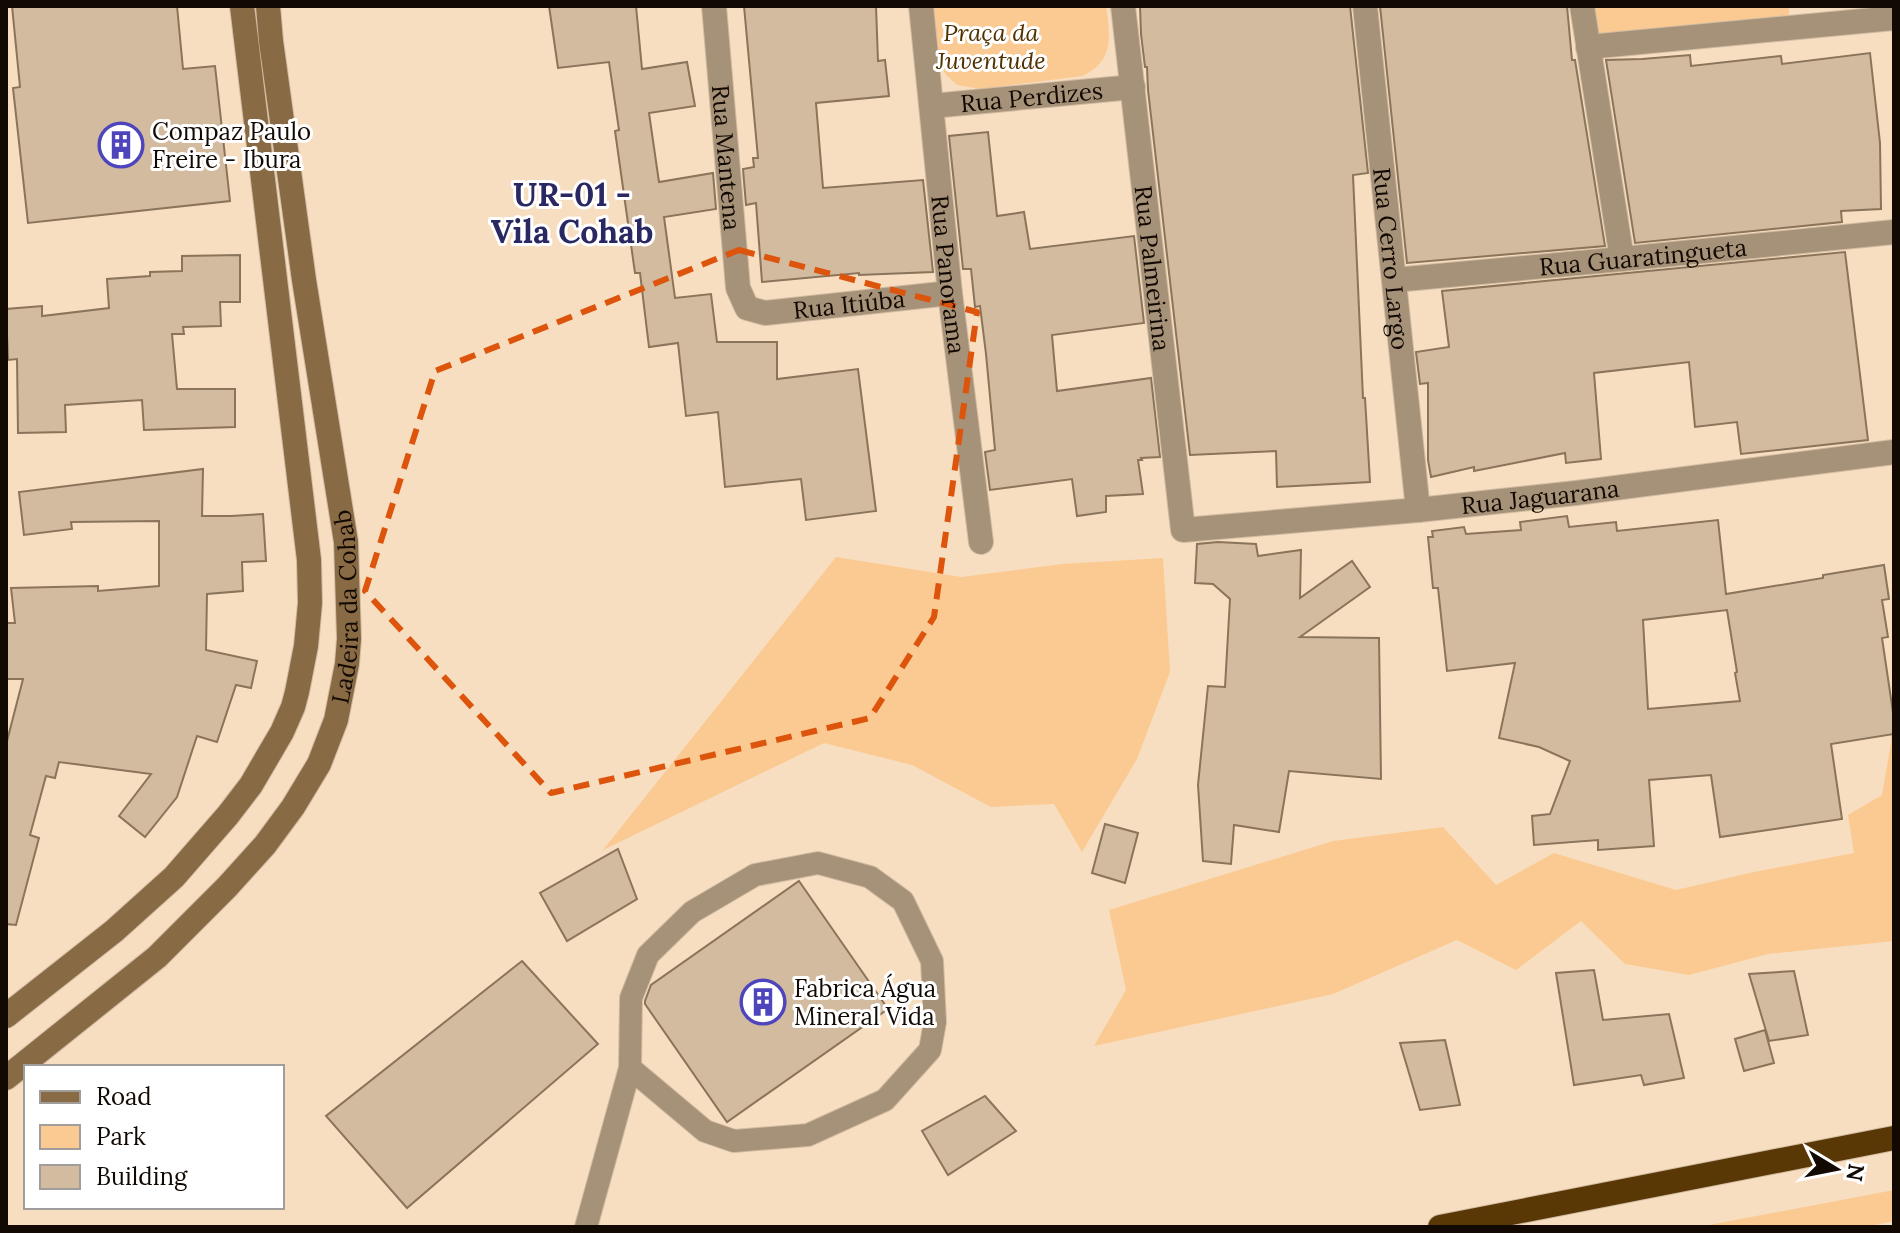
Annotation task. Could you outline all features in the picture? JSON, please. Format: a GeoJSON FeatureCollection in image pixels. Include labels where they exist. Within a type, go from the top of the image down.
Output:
{"type":"FeatureCollection","features":[{"type":"Feature","properties":{"kind":"highway"},"geometry":{"type":"LineString","coordinates":[[1440,1227],[1894,1138]]}},
{"type":"Feature","properties":{"kind":"main road","name":"Ladeira da Cohab"},"geometry":{"type":"LineString","coordinates":[[6,1016],[114,931],[174,877],[251,785],[282,732],[297,692],[310,603],[309,560],[242,6]]}},
{"type":"Feature","properties":{"kind":"main road","name":"Ladeira da Cohab"},"geometry":{"type":"LineString","coordinates":[[6,1078],[157,957],[246,866],[300,796],[319,764],[336,720],[349,639],[346,542],[302,265],[268,6]]}},
{"type":"Feature","properties":{"kind":"street","name":"Rua Mantena"},"geometry":{"type":"LineString","coordinates":[[714,6],[738,288],[747,308]]}},
{"type":"Feature","properties":{"kind":"street","name":"Rua Panorama"},"geometry":{"type":"LineString","coordinates":[[921,6],[950,293],[981,542]]}},
{"type":"Feature","properties":{"kind":"street","name":"Rua Palmeirina"},"geometry":{"type":"LineString","coordinates":[[1123,6],[1183,530]]}},
{"type":"Feature","properties":{"kind":"street","name":"Rua Cerro Largo"},"geometry":{"type":"LineString","coordinates":[[1365,6],[1418,510]]}},
{"type":"Feature","properties":{"kind":"street"},"geometry":{"type":"LineString","coordinates":[[1582,6],[1622,259]]}},
{"type":"Feature","properties":{"kind":"street"},"geometry":{"type":"LineString","coordinates":[[1588,47],[1807,16],[1894,18]]}},
{"type":"Feature","properties":{"kind":"street","name":"Rua Perdizes"},"geometry":{"type":"LineString","coordinates":[[932,106],[1133,87]]}},
{"type":"Feature","properties":{"kind":"street","name":"Rua Guaratingueta"},"geometry":{"type":"LineString","coordinates":[[1394,280],[1894,232]]}},
{"type":"Feature","properties":{"kind":"street","name":"Rua Itiúba"},"geometry":{"type":"LineString","coordinates":[[747,308],[765,313],[950,293]]}},
{"type":"Feature","properties":{"kind":"street","name":"Rua Jaguarana"},"geometry":{"type":"LineString","coordinates":[[1183,530],[1576,493],[1894,452]]}},
{"type":"Feature","properties":{"kind":"lane"},"geometry":{"type":"LineString","coordinates":[[586,1227],[630,1068],[631,998],[648,955],[692,912],[755,875],[818,863],[870,877],[903,901],[932,961],[935,1022],[930,1050],[885,1100],[808,1135],[734,1141],[705,1131],[630,1068]]}},
{"type":"Feature","properties":{"kind":"highlighted area"},"geometry":{"type":"Polygon","coordinates":[[[739,250],[977,312],[934,617],[870,718],[551,793],[365,591],[435,371],[739,250]]]}},
{"type":"Feature","properties":{"kind":"green space","name":"Praça da Juventude"},"geometry":{"type":"Polygon","coordinates":[[[930,6],[1106,6],[1108,47],[1100,63],[1082,76],[980,89],[957,85],[946,75],[936,55],[930,6]]]}},
{"type":"Feature","properties":{"kind":"green space"},"geometry":{"type":"Polygon","coordinates":[[[1591,6],[1789,6],[1789,14],[1786,24],[1596,36],[1591,6]]]}},
{"type":"Feature","properties":{"kind":"green space"},"geometry":{"type":"Polygon","coordinates":[[[836,557],[961,577],[1062,564],[1163,558],[1170,672],[1137,759],[1082,852],[1054,804],[991,807],[912,765],[824,743],[603,850],[836,557]]]}},
{"type":"Feature","properties":{"kind":"green space"},"geometry":{"type":"Polygon","coordinates":[[[1894,655],[1894,941],[1768,954],[1689,975],[1625,964],[1581,921],[1516,970],[1457,940],[1333,994],[1094,1046],[1126,990],[1109,910],[1333,841],[1443,827],[1496,885],[1554,853],[1676,890],[1854,853],[1848,815],[1882,795],[1891,743],[1894,655]]]}},
{"type":"Feature","properties":{"kind":"green space"},"geometry":{"type":"Polygon","coordinates":[[[1894,1190],[1894,1221],[1867,1227],[1698,1227],[1894,1190]]]}},
{"type":"Feature","properties":{"kind":"building","name":"Compaz Paulo Freire - Ibura"},"geometry":{"type":"Polygon","coordinates":[[[12,6],[177,6],[183,69],[215,66],[230,201],[28,223],[13,88],[20,87],[12,6]]]}},
{"type":"Feature","properties":{"kind":"building"},"geometry":{"type":"Polygon","coordinates":[[[549,6],[636,6],[642,69],[687,62],[695,106],[649,113],[659,182],[713,173],[716,209],[664,217],[675,298],[711,294],[717,342],[777,342],[777,379],[858,369],[876,511],[806,520],[801,479],[725,487],[718,412],[686,416],[678,343],[649,347],[640,273],[635,273],[615,131],[619,130],[609,62],[558,68],[549,6]]]}},
{"type":"Feature","properties":{"kind":"building"},"geometry":{"type":"Polygon","coordinates":[[[744,6],[876,6],[878,61],[885,60],[889,96],[816,103],[823,188],[923,180],[933,272],[859,273],[762,282],[756,203],[746,205],[743,169],[754,167],[753,158],[758,158],[744,6]]]}},
{"type":"Feature","properties":{"kind":"building"},"geometry":{"type":"Polygon","coordinates":[[[1140,6],[1350,6],[1368,173],[1353,175],[1370,482],[1277,487],[1276,451],[1190,455],[1140,6]]]}},
{"type":"Feature","properties":{"kind":"building"},"geometry":{"type":"Polygon","coordinates":[[[1380,6],[1567,6],[1572,60],[1575,60],[1605,246],[1407,263],[1380,6]]]}},
{"type":"Feature","properties":{"kind":"building"},"geometry":{"type":"Polygon","coordinates":[[[1870,53],[1880,143],[1881,209],[1841,211],[1842,222],[1635,243],[1606,60],[1690,55],[1691,66],[1781,56],[1782,64],[1870,53]]]}},
{"type":"Feature","properties":{"kind":"building"},"geometry":{"type":"Polygon","coordinates":[[[988,132],[997,216],[1024,212],[1030,249],[1134,236],[1144,323],[1052,335],[1057,391],[1151,378],[1160,457],[1138,460],[1143,494],[1106,496],[1106,512],[1077,516],[1072,479],[990,490],[985,452],[995,450],[986,354],[980,306],[975,307],[971,269],[963,269],[949,136],[988,132]]]}},
{"type":"Feature","properties":{"kind":"building"},"geometry":{"type":"Polygon","coordinates":[[[1845,252],[1868,440],[1741,454],[1737,422],[1695,427],[1689,362],[1594,373],[1601,459],[1566,463],[1565,453],[1431,477],[1428,460],[1428,383],[1420,384],[1416,352],[1449,347],[1442,291],[1845,252]]]}},
{"type":"Feature","properties":{"kind":"building"},"geometry":{"type":"Polygon","coordinates":[[[240,255],[240,302],[220,302],[221,326],[183,327],[184,334],[172,334],[177,389],[235,389],[235,427],[144,430],[142,400],[65,405],[66,432],[18,433],[17,359],[8,360],[6,309],[42,306],[42,316],[109,308],[107,279],[182,271],[182,256],[240,255]]]}},
{"type":"Feature","properties":{"kind":"building"},"geometry":{"type":"Polygon","coordinates":[[[203,469],[202,516],[263,514],[266,561],[242,562],[243,591],[207,594],[206,650],[257,661],[251,688],[236,685],[217,742],[197,736],[177,797],[145,837],[119,816],[151,774],[59,762],[55,778],[46,776],[30,835],[39,838],[16,925],[6,924],[6,745],[23,679],[6,679],[6,623],[15,623],[11,588],[98,586],[98,591],[159,586],[159,521],[71,522],[72,529],[24,535],[19,492],[203,469]]]}},
{"type":"Feature","properties":{"kind":"building"},"geometry":{"type":"Polygon","coordinates":[[[1567,516],[1569,527],[1616,522],[1617,531],[1718,520],[1726,594],[1884,565],[1889,599],[1882,600],[1888,637],[1882,638],[1894,734],[1831,744],[1842,819],[1720,837],[1711,775],[1649,780],[1654,846],[1598,850],[1598,840],[1534,845],[1532,816],[1550,814],[1570,761],[1539,747],[1499,738],[1515,663],[1447,671],[1438,588],[1433,588],[1428,537],[1433,537],[1432,531],[1464,527],[1466,534],[1521,530],[1520,522],[1567,516]],[[1727,610],[1643,620],[1648,709],[1740,701],[1727,610]]]}},
{"type":"Feature","properties":{"kind":"building"},"geometry":{"type":"Polygon","coordinates":[[[1197,544],[1256,544],[1258,556],[1301,550],[1300,598],[1352,561],[1370,587],[1300,637],[1379,638],[1381,779],[1289,771],[1279,832],[1234,825],[1231,864],[1203,861],[1198,785],[1208,686],[1225,687],[1230,599],[1213,584],[1195,583],[1197,544]]]}},
{"type":"Feature","properties":{"kind":"building"},"geometry":{"type":"Polygon","coordinates":[[[1105,824],[1138,833],[1125,883],[1092,873],[1105,824]]]}},
{"type":"Feature","properties":{"kind":"building"},"geometry":{"type":"Polygon","coordinates":[[[618,849],[637,899],[567,941],[540,893],[618,849]]]}},
{"type":"Feature","properties":{"kind":"building","name":"Fabrica Água Mineral Vida"},"geometry":{"type":"Polygon","coordinates":[[[799,881],[888,1009],[727,1122],[645,1001],[651,985],[799,881]]]}},
{"type":"Feature","properties":{"kind":"building"},"geometry":{"type":"Polygon","coordinates":[[[522,961],[598,1044],[407,1208],[326,1116],[522,961]]]}},
{"type":"Feature","properties":{"kind":"building"},"geometry":{"type":"Polygon","coordinates":[[[1594,970],[1603,1020],[1669,1014],[1684,1078],[1644,1085],[1641,1075],[1574,1085],[1556,973],[1594,970]]]}},
{"type":"Feature","properties":{"kind":"building"},"geometry":{"type":"Polygon","coordinates":[[[1794,971],[1808,1035],[1769,1041],[1749,974],[1794,971]]]}},
{"type":"Feature","properties":{"kind":"building"},"geometry":{"type":"Polygon","coordinates":[[[1765,1030],[1774,1063],[1744,1071],[1735,1039],[1765,1030]]]}},
{"type":"Feature","properties":{"kind":"building"},"geometry":{"type":"Polygon","coordinates":[[[1445,1040],[1460,1105],[1420,1110],[1400,1043],[1445,1040]]]}},
{"type":"Feature","properties":{"kind":"building"},"geometry":{"type":"Polygon","coordinates":[[[985,1096],[1016,1131],[948,1175],[922,1131],[985,1096]]]}},
{"type":"Feature","properties":{"kind":"place","name":"Compaz Paulo Freire - Ibura"},"geometry":{"type":"Point","coordinates":[121,145]}},
{"type":"Feature","properties":{"kind":"place","name":"Fabrica Água Mineral Vida"},"geometry":{"type":"Point","coordinates":[763,1002]}},
{"type":"Feature","properties":{"kind":"district","name":"UR-01 - Vila Cohab"},"geometry":{"type":"Point","coordinates":[572,212]}}]}
